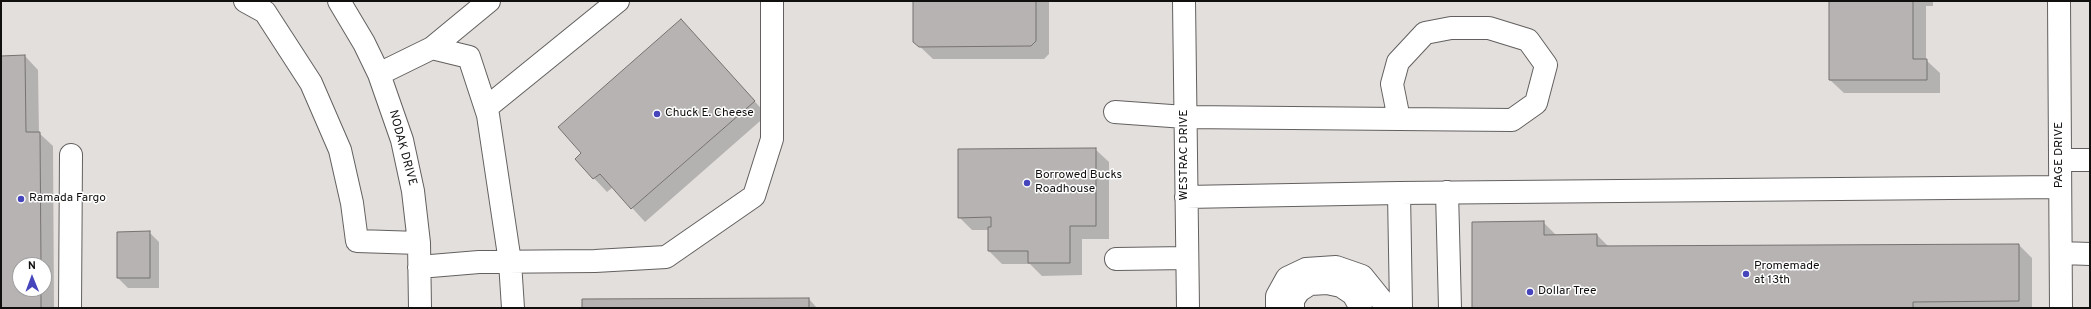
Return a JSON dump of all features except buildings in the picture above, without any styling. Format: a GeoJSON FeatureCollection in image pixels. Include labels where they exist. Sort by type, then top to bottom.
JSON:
{"type":"FeatureCollection","features":[{"type":"Feature","properties":{"kind":"street"},"geometry":{"type":"LineString","coordinates":[[245,1],[266,12],[311,82],[340,150],[352,203],[357,241],[418,243]]}},
{"type":"Feature","properties":{"kind":"street","name":"NODAK DRIVE"},"geometry":{"type":"LineString","coordinates":[[338,1],[364,43],[379,74],[402,140],[413,191],[418,243],[420,308]]}},
{"type":"Feature","properties":{"kind":"street"},"geometry":{"type":"LineString","coordinates":[[379,74],[432,48],[489,1]]}},
{"type":"Feature","properties":{"kind":"street"},"geometry":{"type":"LineString","coordinates":[[486,108],[618,1]]}},
{"type":"Feature","properties":{"kind":"street"},"geometry":{"type":"LineString","coordinates":[[419,267],[510,262],[596,261],[666,257],[754,196],[772,139],[772,1]]}},
{"type":"Feature","properties":{"kind":"street","name":"WESTRAC DRIVE"},"geometry":{"type":"LineString","coordinates":[[1184,1],[1188,308]]}},
{"type":"Feature","properties":{"kind":"street","name":"PAGE DRIVE"},"geometry":{"type":"LineString","coordinates":[[2059,1],[2062,308]]}},
{"type":"Feature","properties":{"kind":"street"},"geometry":{"type":"LineString","coordinates":[[1115,112],[1185,117],[1399,119],[1512,120],[1536,103],[1546,65],[1528,40],[1489,28],[1451,28],[1425,33],[1398,62],[1392,84],[1399,119]]}},
{"type":"Feature","properties":{"kind":"street"},"geometry":{"type":"LineString","coordinates":[[432,48],[469,57],[486,108],[510,262],[513,308]]}},
{"type":"Feature","properties":{"kind":"street"},"geometry":{"type":"LineString","coordinates":[[70,308],[71,155]]}},
{"type":"Feature","properties":{"kind":"street"},"geometry":{"type":"LineString","coordinates":[[2060,160],[2090,160]]}},
{"type":"Feature","properties":{"kind":"street"},"geometry":{"type":"LineString","coordinates":[[1186,197],[1447,192],[2060,187]]}},
{"type":"Feature","properties":{"kind":"street"},"geometry":{"type":"LineString","coordinates":[[1447,192],[1450,308]]}},
{"type":"Feature","properties":{"kind":"street"},"geometry":{"type":"LineString","coordinates":[[1399,193],[1402,308]]}},
{"type":"Feature","properties":{"kind":"street"},"geometry":{"type":"LineString","coordinates":[[2062,253],[2090,254]]}},
{"type":"Feature","properties":{"kind":"street"},"geometry":{"type":"LineString","coordinates":[[1116,259],[1187,258]]}},
{"type":"Feature","properties":{"kind":"street"},"geometry":{"type":"LineString","coordinates":[[1277,308],[1277,296],[1287,278],[1306,269],[1336,267],[1362,276],[1386,308]]}},
{"type":"Feature","properties":{"kind":"street"},"geometry":{"type":"LineString","coordinates":[[1293,308],[1293,300],[1299,291],[1310,284],[1327,283],[1341,286],[1353,294],[1361,308]]}},
{"type":"Feature","properties":{"kind":"place","name":"Chuck E. Cheese"},"geometry":{"type":"Point","coordinates":[657,114]}},
{"type":"Feature","properties":{"kind":"place","name":"Borrowed Bucks Roadhouse"},"geometry":{"type":"Point","coordinates":[1027,183]}},
{"type":"Feature","properties":{"kind":"place","name":"Ramada Fargo"},"geometry":{"type":"Point","coordinates":[21,199]}},
{"type":"Feature","properties":{"kind":"place","name":"Promemade at 13th"},"geometry":{"type":"Point","coordinates":[1746,274]}},
{"type":"Feature","properties":{"kind":"place","name":"Dollar Tree"},"geometry":{"type":"Point","coordinates":[1530,292]}}]}
